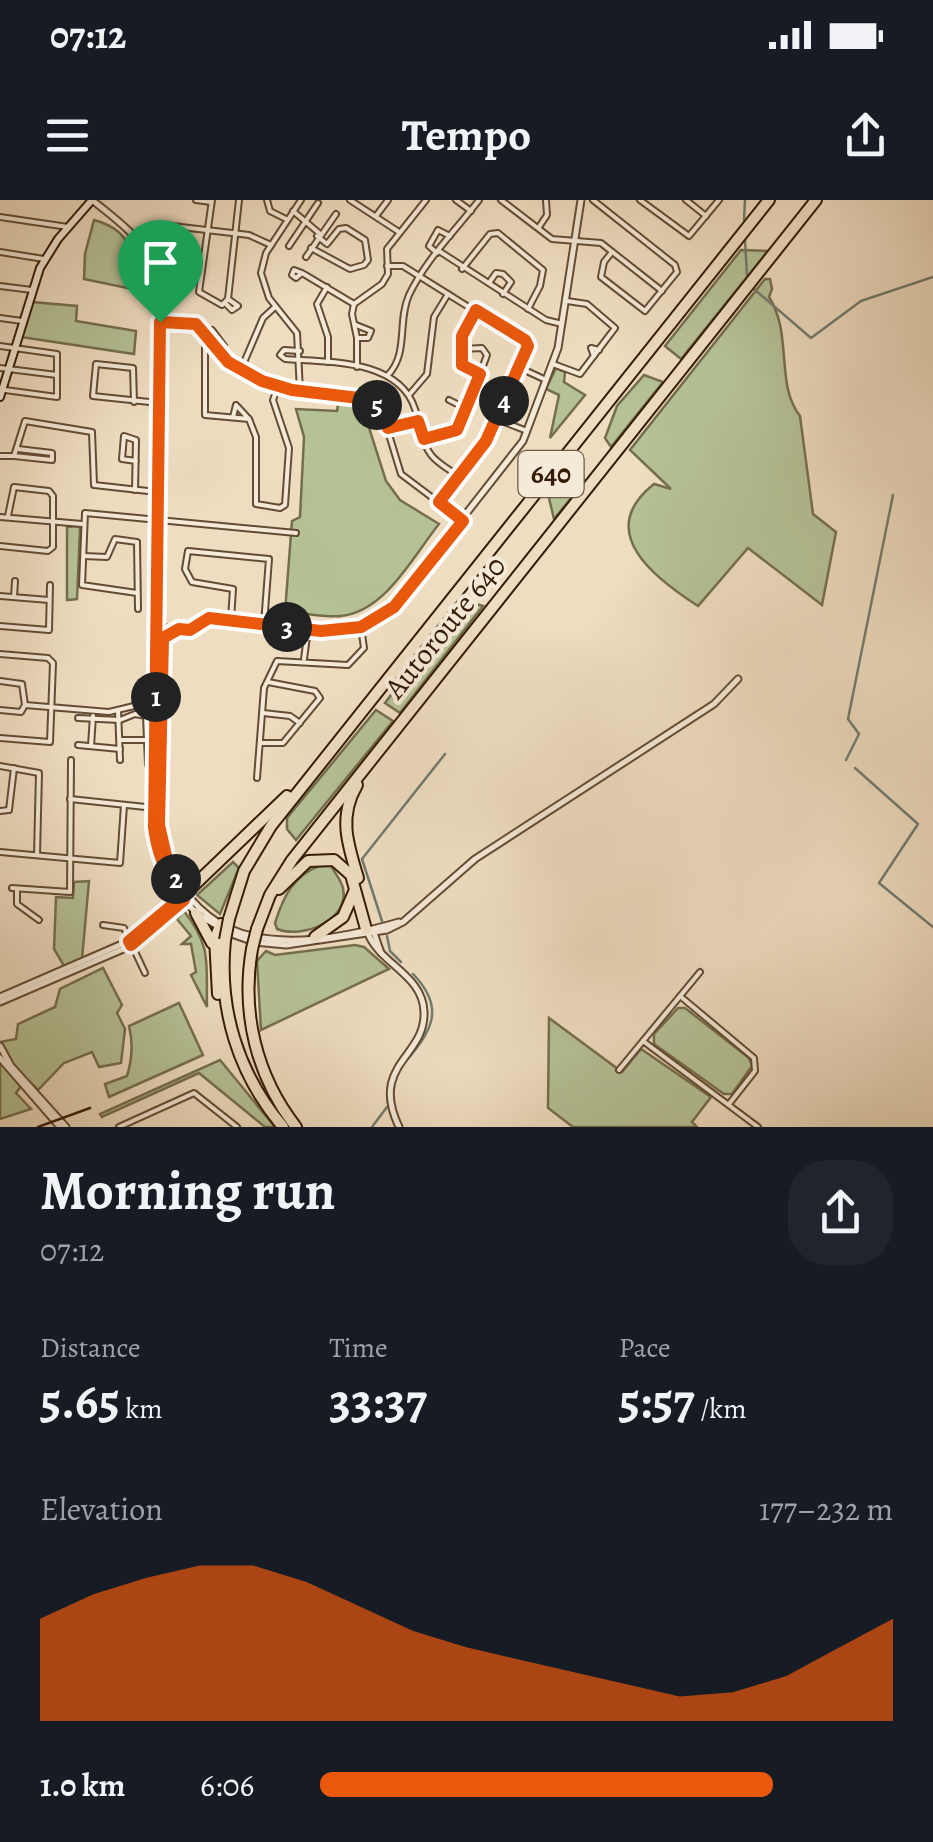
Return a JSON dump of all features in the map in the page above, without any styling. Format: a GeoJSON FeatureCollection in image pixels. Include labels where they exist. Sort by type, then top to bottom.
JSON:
{"type":"FeatureCollection","features":[{"type":"Feature","properties":{"kind":"highway","name":"Autoroute 640"},"geometry":{"type":"LineString","coordinates":[[282,1127],[234,1047],[225,998],[222,924],[256,849],[769,200]]}},
{"type":"Feature","properties":{"kind":"highway","name":"Autoroute 640"},"geometry":{"type":"LineString","coordinates":[[296,1127],[272,1089],[254,1038],[248,996],[252,949],[270,895],[289,863],[816,200]]}},
{"type":"Feature","properties":{"kind":"highway"},"geometry":{"type":"LineString","coordinates":[[370,930],[345,818],[350,797],[375,755]]}},
{"type":"Feature","properties":{"kind":"highway"},"geometry":{"type":"LineString","coordinates":[[185,897],[317,768]]}},
{"type":"Feature","properties":{"kind":"highway"},"geometry":{"type":"LineString","coordinates":[[257,930],[286,881],[310,860],[328,858],[340,863],[354,886],[370,930]]}},
{"type":"Feature","properties":{"kind":"highway"},"geometry":{"type":"LineString","coordinates":[[315,937],[345,914],[354,886]]}},
{"type":"Feature","properties":{"kind":"highway"},"geometry":{"type":"LineString","coordinates":[[196,913],[211,938],[219,1004],[234,1047]]}},
{"type":"Feature","properties":{"kind":"highway"},"geometry":{"type":"LineString","coordinates":[[215,960],[222,924]]}},
{"type":"Feature","properties":{"kind":"main road"},"geometry":{"type":"LineString","coordinates":[[1,392],[4,369],[45,260],[92,200]]}},
{"type":"Feature","properties":{"kind":"street"},"geometry":{"type":"LineString","coordinates":[[92,200],[142,242],[158,278],[157,808],[164,852],[196,913],[222,924],[265,939],[370,930]]}},
{"type":"Feature","properties":{"kind":"street"},"geometry":{"type":"LineString","coordinates":[[196,200],[211,201],[199,294],[227,301],[239,200]]}},
{"type":"Feature","properties":{"kind":"street"},"geometry":{"type":"LineString","coordinates":[[267,200],[270,212],[302,222],[327,244]]}},
{"type":"Feature","properties":{"kind":"street"},"geometry":{"type":"LineString","coordinates":[[300,391],[300,352],[294,328],[276,307],[261,272],[271,245],[301,200]]}},
{"type":"Feature","properties":{"kind":"street"},"geometry":{"type":"LineString","coordinates":[[350,200],[400,232]]}},
{"type":"Feature","properties":{"kind":"street"},"geometry":{"type":"LineString","coordinates":[[376,216],[388,200]]}},
{"type":"Feature","properties":{"kind":"street"},"geometry":{"type":"LineString","coordinates":[[357,367],[354,304],[382,284],[387,249],[426,200]]}},
{"type":"Feature","properties":{"kind":"street"},"geometry":{"type":"LineString","coordinates":[[456,200],[470,211]]}},
{"type":"Feature","properties":{"kind":"street"},"geometry":{"type":"LineString","coordinates":[[388,376],[401,358],[404,311],[420,276],[480,200]]}},
{"type":"Feature","properties":{"kind":"street"},"geometry":{"type":"LineString","coordinates":[[501,200],[552,239],[601,243],[662,291]]}},
{"type":"Feature","properties":{"kind":"street"},"geometry":{"type":"LineString","coordinates":[[538,229],[546,215],[546,200]]}},
{"type":"Feature","properties":{"kind":"street"},"geometry":{"type":"LineString","coordinates":[[160,644],[166,634],[182,630],[201,617],[337,632],[361,627],[394,607],[510,463],[527,431],[562,324],[581,200]]}},
{"type":"Feature","properties":{"kind":"street"},"geometry":{"type":"LineString","coordinates":[[593,200],[677,268],[644,312],[604,282],[602,268],[612,252]]}},
{"type":"Feature","properties":{"kind":"street"},"geometry":{"type":"LineString","coordinates":[[640,200],[686,236],[692,235],[719,200]]}},
{"type":"Feature","properties":{"kind":"street"},"geometry":{"type":"LineString","coordinates":[[686,200],[706,216]]}},
{"type":"Feature","properties":{"kind":"street"},"geometry":{"type":"LineString","coordinates":[[289,246],[318,203]]}},
{"type":"Feature","properties":{"kind":"street"},"geometry":{"type":"LineString","coordinates":[[306,256],[336,214]]}},
{"type":"Feature","properties":{"kind":"street"},"geometry":{"type":"LineString","coordinates":[[0,217],[68,227]]}},
{"type":"Feature","properties":{"kind":"street"},"geometry":{"type":"LineString","coordinates":[[142,242],[162,225],[235,233],[271,245]]}},
{"type":"Feature","properties":{"kind":"street"},"geometry":{"type":"LineString","coordinates":[[311,248],[350,269],[364,265],[370,254],[365,240],[346,228],[339,229],[327,244],[326,256]]}},
{"type":"Feature","properties":{"kind":"street"},"geometry":{"type":"LineString","coordinates":[[450,236],[438,230],[429,246],[528,309],[562,324]]}},
{"type":"Feature","properties":{"kind":"street"},"geometry":{"type":"LineString","coordinates":[[462,269],[490,234],[498,233],[543,270],[528,309]]}},
{"type":"Feature","properties":{"kind":"street"},"geometry":{"type":"LineString","coordinates":[[0,252],[45,260]]}},
{"type":"Feature","properties":{"kind":"street"},"geometry":{"type":"LineString","coordinates":[[387,266],[403,266],[528,344],[486,441],[439,502]]}},
{"type":"Feature","properties":{"kind":"street"},"geometry":{"type":"LineString","coordinates":[[302,272],[354,304]]}},
{"type":"Feature","properties":{"kind":"street"},"geometry":{"type":"LineString","coordinates":[[488,285],[496,273],[503,274],[511,282],[504,294]]}},
{"type":"Feature","properties":{"kind":"street"},"geometry":{"type":"LineString","coordinates":[[0,286],[32,290]]}},
{"type":"Feature","properties":{"kind":"street"},"geometry":{"type":"LineString","coordinates":[[326,287],[317,307],[328,336],[328,363]]}},
{"type":"Feature","properties":{"kind":"street"},"geometry":{"type":"LineString","coordinates":[[409,395],[427,374],[434,317],[448,294]]}},
{"type":"Feature","properties":{"kind":"street"},"geometry":{"type":"LineString","coordinates":[[552,364],[580,374],[613,332],[613,325],[587,304],[567,300]]}},
{"type":"Feature","properties":{"kind":"street"},"geometry":{"type":"LineString","coordinates":[[241,369],[263,318],[276,307]]}},
{"type":"Feature","properties":{"kind":"street"},"geometry":{"type":"LineString","coordinates":[[476,310],[464,330],[462,366],[480,374]]}},
{"type":"Feature","properties":{"kind":"street"},"geometry":{"type":"LineString","coordinates":[[0,318],[22,321]]}},
{"type":"Feature","properties":{"kind":"street"},"geometry":{"type":"LineString","coordinates":[[160,322],[192,322],[241,369],[277,388],[372,401],[382,410],[401,474],[463,521]]}},
{"type":"Feature","properties":{"kind":"street"},"geometry":{"type":"LineString","coordinates":[[355,325],[371,331],[368,338],[358,338]]}},
{"type":"Feature","properties":{"kind":"street"},"geometry":{"type":"LineString","coordinates":[[220,351],[224,346],[212,330],[204,348],[204,415],[249,419]]}},
{"type":"Feature","properties":{"kind":"street"},"geometry":{"type":"LineString","coordinates":[[0,346],[57,354],[57,397],[1,392]]}},
{"type":"Feature","properties":{"kind":"street"},"geometry":{"type":"LineString","coordinates":[[424,439],[457,430],[467,409],[487,352],[462,348]]}},
{"type":"Feature","properties":{"kind":"street"},"geometry":{"type":"LineString","coordinates":[[300,352],[284,350],[280,355],[388,376],[409,395],[428,456],[459,476]]}},
{"type":"Feature","properties":{"kind":"street"},"geometry":{"type":"LineString","coordinates":[[134,402],[132,367],[96,364],[92,394],[134,402],[159,404]]}},
{"type":"Feature","properties":{"kind":"street"},"geometry":{"type":"LineString","coordinates":[[517,366],[546,380]]}},
{"type":"Feature","properties":{"kind":"street"},"geometry":{"type":"LineString","coordinates":[[4,369],[57,375]]}},
{"type":"Feature","properties":{"kind":"street"},"geometry":{"type":"LineString","coordinates":[[233,417],[236,404],[249,419],[256,437],[256,504],[280,508],[285,504],[289,448],[274,400],[277,388]]}},
{"type":"Feature","properties":{"kind":"street"},"geometry":{"type":"LineString","coordinates":[[449,400],[467,409]]}},
{"type":"Feature","properties":{"kind":"street"},"geometry":{"type":"LineString","coordinates":[[497,420],[527,431]]}},
{"type":"Feature","properties":{"kind":"street"},"geometry":{"type":"LineString","coordinates":[[14,456],[26,421],[90,432],[94,485],[158,492]]}},
{"type":"Feature","properties":{"kind":"street"},"geometry":{"type":"LineString","coordinates":[[388,428],[418,421]]}},
{"type":"Feature","properties":{"kind":"street"},"geometry":{"type":"LineString","coordinates":[[135,490],[136,462],[136,440],[124,436],[122,459],[136,462]]}},
{"type":"Feature","properties":{"kind":"street"},"geometry":{"type":"LineString","coordinates":[[0,456],[52,460],[52,452],[16,448]]}},
{"type":"Feature","properties":{"kind":"street"},"geometry":{"type":"LineString","coordinates":[[0,546],[48,551],[52,547],[53,496],[49,491],[14,488],[8,516]]}},
{"type":"Feature","properties":{"kind":"street"},"geometry":{"type":"LineString","coordinates":[[137,593],[82,585],[82,524],[88,511],[296,533]]}},
{"type":"Feature","properties":{"kind":"street"},"geometry":{"type":"LineString","coordinates":[[0,517],[82,524]]}},
{"type":"Feature","properties":{"kind":"street"},"geometry":{"type":"LineString","coordinates":[[82,556],[107,557],[114,539],[137,542],[138,609]]}},
{"type":"Feature","properties":{"kind":"street"},"geometry":{"type":"LineString","coordinates":[[231,620],[234,590],[192,582],[185,569],[188,550],[269,559],[264,624]]}},
{"type":"Feature","properties":{"kind":"street"},"geometry":{"type":"LineString","coordinates":[[14,598],[15,582]]}},
{"type":"Feature","properties":{"kind":"street"},"geometry":{"type":"LineString","coordinates":[[0,626],[48,630],[50,585]]}},
{"type":"Feature","properties":{"kind":"street"},"geometry":{"type":"LineString","coordinates":[[0,596],[49,600]]}},
{"type":"Feature","properties":{"kind":"street"},"geometry":{"type":"LineString","coordinates":[[158,627],[182,630]]}},
{"type":"Feature","properties":{"kind":"street"},"geometry":{"type":"LineString","coordinates":[[158,627],[158,708]]}},
{"type":"Feature","properties":{"kind":"street"},"geometry":{"type":"LineString","coordinates":[[257,778],[262,713],[268,682],[279,658],[348,666],[364,648],[361,627]]}},
{"type":"Feature","properties":{"kind":"street"},"geometry":{"type":"LineString","coordinates":[[304,660],[308,629]]}},
{"type":"Feature","properties":{"kind":"street"},"geometry":{"type":"LineString","coordinates":[[0,654],[52,660],[50,742],[0,738]]}},
{"type":"Feature","properties":{"kind":"street"},"geometry":{"type":"LineString","coordinates":[[185,897],[250,941],[278,945],[370,930],[409,917],[475,859],[714,704],[738,679]]}},
{"type":"Feature","properties":{"kind":"street"},"geometry":{"type":"LineString","coordinates":[[0,681],[22,684],[25,705],[21,712],[0,710]]}},
{"type":"Feature","properties":{"kind":"street"},"geometry":{"type":"LineString","coordinates":[[260,742],[283,743],[320,700],[320,694],[268,682]]}},
{"type":"Feature","properties":{"kind":"street"},"geometry":{"type":"LineString","coordinates":[[25,705],[94,710],[158,708]]}},
{"type":"Feature","properties":{"kind":"street"},"geometry":{"type":"LineString","coordinates":[[90,746],[94,710]]}},
{"type":"Feature","properties":{"kind":"street"},"geometry":{"type":"LineString","coordinates":[[118,710],[120,760]]}},
{"type":"Feature","properties":{"kind":"street"},"geometry":{"type":"LineString","coordinates":[[262,713],[290,716],[300,723]]}},
{"type":"Feature","properties":{"kind":"street"},"geometry":{"type":"LineString","coordinates":[[78,718],[120,720],[146,716],[148,764]]}},
{"type":"Feature","properties":{"kind":"street"},"geometry":{"type":"LineString","coordinates":[[120,740],[148,740]]}},
{"type":"Feature","properties":{"kind":"street"},"geometry":{"type":"LineString","coordinates":[[78,745],[120,749]]}},
{"type":"Feature","properties":{"kind":"street"},"geometry":{"type":"LineString","coordinates":[[39,920],[17,904],[15,888],[69,893],[71,760]]}},
{"type":"Feature","properties":{"kind":"street"},"geometry":{"type":"LineString","coordinates":[[0,766],[39,772],[37,856]]}},
{"type":"Feature","properties":{"kind":"street"},"geometry":{"type":"LineString","coordinates":[[0,811],[9,810],[14,768]]}},
{"type":"Feature","properties":{"kind":"street"},"geometry":{"type":"LineString","coordinates":[[70,800],[157,808]]}},
{"type":"Feature","properties":{"kind":"street"},"geometry":{"type":"LineString","coordinates":[[0,852],[121,862],[124,805]]}},
{"type":"Feature","properties":{"kind":"street"},"geometry":{"type":"LineString","coordinates":[[0,999],[130,943],[185,897]]}},
{"type":"Feature","properties":{"kind":"street"},"geometry":{"type":"LineString","coordinates":[[103,924],[124,928],[144,973]]}},
{"type":"Feature","properties":{"kind":"street"},"geometry":{"type":"LineString","coordinates":[[370,930],[374,948],[415,986],[424,1008],[420,1033],[398,1064],[391,1084],[399,1127]]}},
{"type":"Feature","properties":{"kind":"street"},"geometry":{"type":"LineString","coordinates":[[619,1070],[700,972]]}},
{"type":"Feature","properties":{"kind":"street"},"geometry":{"type":"LineString","coordinates":[[680,996],[756,1061],[755,1071],[730,1104]]}},
{"type":"Feature","properties":{"kind":"street"},"geometry":{"type":"LineString","coordinates":[[643,1041],[758,1127]]}},
{"type":"Feature","properties":{"kind":"street"},"geometry":{"type":"LineString","coordinates":[[0,1046],[13,1069],[63,1127]]}},
{"type":"Feature","properties":{"kind":"street"},"geometry":{"type":"LineString","coordinates":[[0,1058],[63,1127]]}},
{"type":"Feature","properties":{"kind":"street"},"geometry":{"type":"LineString","coordinates":[[118,1127],[194,1093],[237,1127]]}},
{"type":"Feature","properties":{"kind":"green space"},"geometry":{"type":"Polygon","coordinates":[[[94,220],[116,230],[130,246],[137,290],[84,279],[85,254],[94,220]]]}},
{"type":"Feature","properties":{"kind":"green space"},"geometry":{"type":"Polygon","coordinates":[[[741,250],[768,251],[681,359],[665,346],[741,250]]]}},
{"type":"Feature","properties":{"kind":"green space"},"geometry":{"type":"Polygon","coordinates":[[[765,279],[770,279],[769,297],[780,327],[788,390],[800,416],[813,514],[836,532],[822,605],[748,548],[698,606],[650,568],[630,537],[629,520],[637,502],[654,484],[671,489],[630,450],[765,279]]]}},
{"type":"Feature","properties":{"kind":"green space"},"geometry":{"type":"Polygon","coordinates":[[[32,302],[77,306],[76,321],[136,331],[134,354],[21,337],[32,302]]]}},
{"type":"Feature","properties":{"kind":"green space"},"geometry":{"type":"Polygon","coordinates":[[[556,368],[565,372],[564,382],[585,395],[550,438],[559,395],[546,389],[556,368]]]}},
{"type":"Feature","properties":{"kind":"green space"},"geometry":{"type":"Polygon","coordinates":[[[644,375],[663,382],[611,447],[605,438],[617,406],[644,375]]]}},
{"type":"Feature","properties":{"kind":"green space"},"geometry":{"type":"Polygon","coordinates":[[[339,398],[368,403],[364,412],[386,481],[400,500],[439,524],[397,580],[372,604],[341,616],[285,612],[292,521],[300,517],[304,437],[296,409],[337,411],[339,398]]]}},
{"type":"Feature","properties":{"kind":"green space"},"geometry":{"type":"Polygon","coordinates":[[[571,470],[585,481],[554,519],[548,494],[561,475],[571,470]]]}},
{"type":"Feature","properties":{"kind":"green space"},"geometry":{"type":"Polygon","coordinates":[[[77,526],[77,599],[67,600],[67,527],[77,526]]]}},
{"type":"Feature","properties":{"kind":"green space"},"geometry":{"type":"Polygon","coordinates":[[[463,600],[483,606],[400,713],[385,703],[463,600]]]}},
{"type":"Feature","properties":{"kind":"green space"},"geometry":{"type":"Polygon","coordinates":[[[376,710],[393,721],[296,840],[287,829],[287,818],[376,710]]]}},
{"type":"Feature","properties":{"kind":"green space"},"geometry":{"type":"Polygon","coordinates":[[[233,862],[239,868],[220,914],[197,895],[233,862]]]}},
{"type":"Feature","properties":{"kind":"green space"},"geometry":{"type":"Polygon","coordinates":[[[322,865],[331,866],[342,885],[339,910],[311,929],[277,929],[278,913],[291,888],[304,874],[322,865]]]}},
{"type":"Feature","properties":{"kind":"green space"},"geometry":{"type":"Polygon","coordinates":[[[89,881],[82,959],[64,966],[54,949],[56,897],[73,898],[74,882],[89,881]]]}},
{"type":"Feature","properties":{"kind":"green space"},"geometry":{"type":"Polygon","coordinates":[[[184,911],[203,945],[207,1007],[191,975],[196,972],[191,944],[182,944],[191,936],[177,919],[184,911]]]}},
{"type":"Feature","properties":{"kind":"green space"},"geometry":{"type":"Polygon","coordinates":[[[364,947],[389,969],[261,1030],[257,961],[266,951],[275,955],[364,947]]]}},
{"type":"Feature","properties":{"kind":"green space"},"geometry":{"type":"Polygon","coordinates":[[[103,968],[122,1005],[117,1013],[125,1029],[121,1063],[99,1067],[92,1052],[64,1063],[38,1090],[26,1079],[16,1093],[31,1109],[0,1119],[0,1042],[16,1039],[18,1024],[55,1007],[60,989],[103,968]]]}},
{"type":"Feature","properties":{"kind":"green space"},"geometry":{"type":"Polygon","coordinates":[[[179,1003],[203,1055],[109,1097],[105,1084],[127,1076],[129,1026],[179,1003]]]}},
{"type":"Feature","properties":{"kind":"green space"},"geometry":{"type":"Polygon","coordinates":[[[678,1008],[685,1008],[749,1058],[752,1066],[732,1094],[724,1094],[654,1044],[654,1034],[678,1008]]]}},
{"type":"Feature","properties":{"kind":"green space"},"geometry":{"type":"Polygon","coordinates":[[[549,1018],[622,1072],[641,1049],[711,1097],[692,1122],[697,1127],[573,1127],[548,1108],[549,1018]]]}},
{"type":"Feature","properties":{"kind":"green space"},"geometry":{"type":"Polygon","coordinates":[[[220,1060],[275,1127],[265,1127],[199,1073],[102,1117],[100,1114],[220,1060]]]}},
{"type":"Feature","properties":{"kind":"waterway"},"geometry":{"type":"LineString","coordinates":[[744,220],[745,200]]}},
{"type":"Feature","properties":{"kind":"waterway"},"geometry":{"type":"LineString","coordinates":[[745,240],[747,276]]}},
{"type":"Feature","properties":{"kind":"waterway"},"geometry":{"type":"LineString","coordinates":[[754,289],[811,338],[861,301],[933,277]]}},
{"type":"Feature","properties":{"kind":"waterway"},"geometry":{"type":"LineString","coordinates":[[846,760],[859,734],[848,719],[893,495]]}},
{"type":"Feature","properties":{"kind":"waterway"},"geometry":{"type":"LineString","coordinates":[[382,921],[362,859],[445,754]]}},
{"type":"Feature","properties":{"kind":"waterway"},"geometry":{"type":"LineString","coordinates":[[855,768],[918,824],[879,883],[933,927]]}},
{"type":"Feature","properties":{"kind":"waterway"},"geometry":{"type":"LineString","coordinates":[[387,936],[390,951],[401,962]]}},
{"type":"Feature","properties":{"kind":"waterway"},"geometry":{"type":"LineString","coordinates":[[405,1062],[432,1019],[429,998],[413,974]]}},
{"type":"Feature","properties":{"kind":"waterway"},"geometry":{"type":"LineString","coordinates":[[372,1127],[387,1107]]}},
{"type":"Feature","properties":{"kind":"tram line"},"geometry":{"type":"LineString","coordinates":[[38,1127],[90,1108]]}},
{"type":"Feature","properties":{"kind":"route"},"geometry":{"type":"LineString","coordinates":[[160,322],[154,827],[161,861],[180,896],[182,897],[184,900],[131,945],[129,941],[146,929],[182,897],[186,893],[167,860],[159,825],[163,638],[168,632],[190,630],[209,618],[337,632],[361,627],[384,615],[400,601],[463,521],[439,502],[486,441],[528,346],[525,340],[476,310],[462,336],[462,365],[480,374],[461,424],[455,432],[424,439],[418,421],[388,428],[382,410],[367,399],[277,388],[228,362],[200,326],[192,322],[160,322]]}}]}
